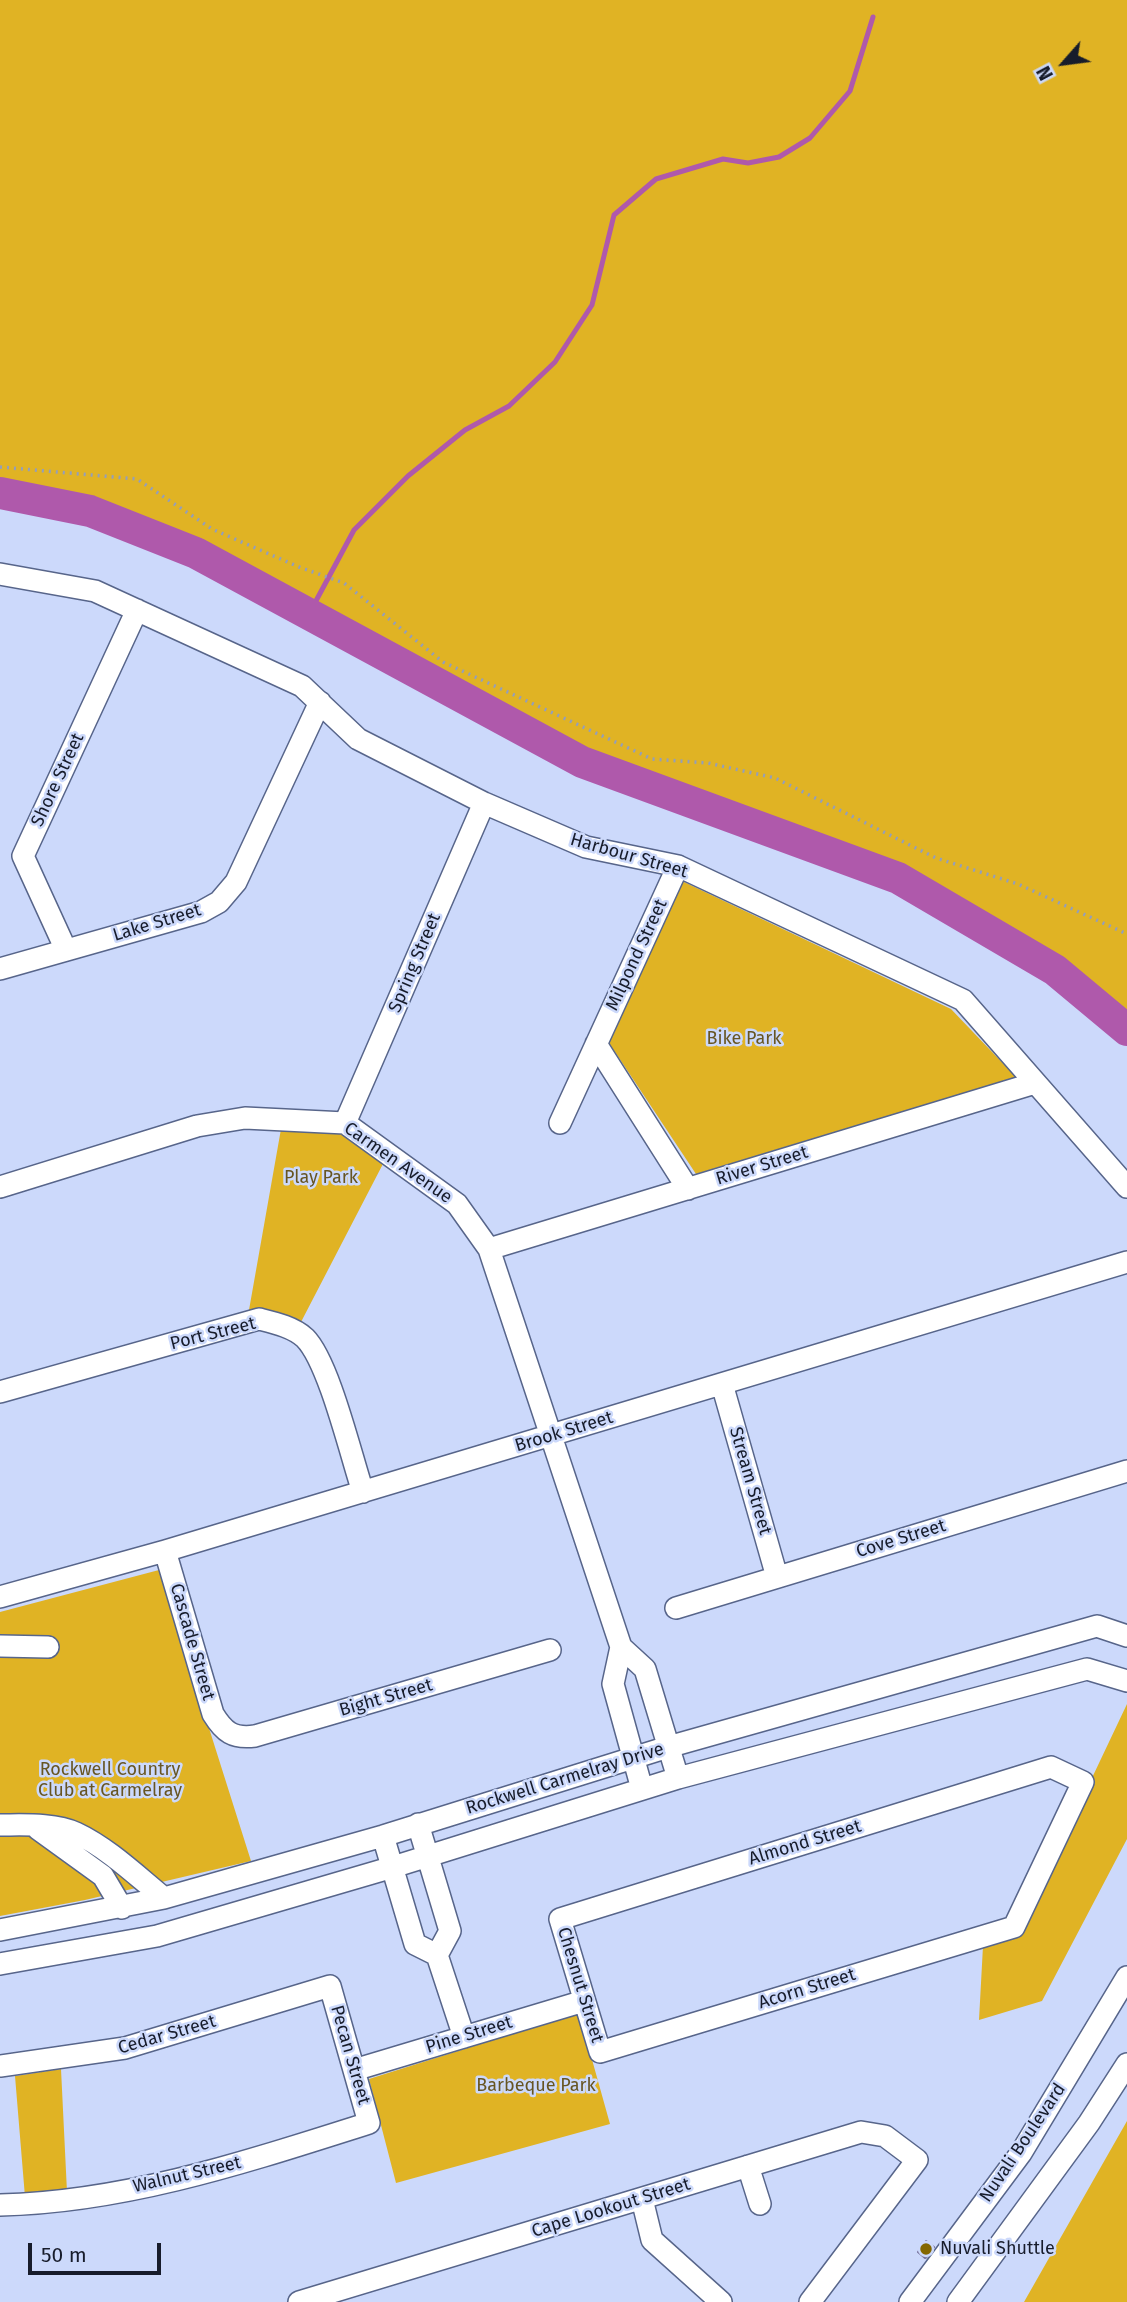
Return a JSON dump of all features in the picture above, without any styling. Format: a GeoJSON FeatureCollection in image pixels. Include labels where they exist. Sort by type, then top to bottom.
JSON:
{"type":"FeatureCollection","features":[{"type":"Feature","properties":{"kind":"street","name":"Harbour Street"},"geometry":{"type":"LineString","coordinates":[[0,575],[95,591],[302,686],[358,739],[484,803],[586,847],[678,866],[963,1000],[1127,1187]]}},
{"type":"Feature","properties":{"kind":"street","name":"Shore Street"},"geometry":{"type":"LineString","coordinates":[[66,950],[23,856],[137,610]]}},
{"type":"Feature","properties":{"kind":"street","name":"Lake Street"},"geometry":{"type":"LineString","coordinates":[[0,969],[201,912],[219,902],[236,882],[320,702]]}},
{"type":"Feature","properties":{"kind":"street","name":"Spring Street"},"geometry":{"type":"LineString","coordinates":[[345,1123],[484,803]]}},
{"type":"Feature","properties":{"kind":"street","name":"Milpond Street"},"geometry":{"type":"LineString","coordinates":[[560,1123],[678,866]]}},
{"type":"Feature","properties":{"kind":"street"},"geometry":{"type":"LineString","coordinates":[[596,1044],[688,1189]]}},
{"type":"Feature","properties":{"kind":"street","name":"River Street"},"geometry":{"type":"LineString","coordinates":[[489,1249],[1035,1083]]}},
{"type":"Feature","properties":{"kind":"street","name":"Carmen Avenue"},"geometry":{"type":"LineString","coordinates":[[0,1187],[197,1126],[245,1118],[345,1123],[457,1204],[489,1249],[621,1647],[645,1669],[678,1778]]}},
{"type":"Feature","properties":{"kind":"street","name":"Brook Street"},"geometry":{"type":"LineString","coordinates":[[0,1597],[166,1551],[1127,1262]]}},
{"type":"Feature","properties":{"kind":"street","name":"Port Street"},"geometry":{"type":"LineString","coordinates":[[0,1392],[259,1320],[282,1325],[304,1338],[320,1362],[362,1492]]}},
{"type":"Feature","properties":{"kind":"street","name":"Stream Street"},"geometry":{"type":"LineString","coordinates":[[722,1384],[777,1577]]}},
{"type":"Feature","properties":{"kind":"street","name":"Cove Street"},"geometry":{"type":"LineString","coordinates":[[676,1608],[1127,1471]]}},
{"type":"Feature","properties":{"kind":"street","name":"Cascade Street"},"geometry":{"type":"LineString","coordinates":[[166,1551],[213,1714],[223,1730]]}},
{"type":"Feature","properties":{"kind":"street","name":"Rockwell Carmelray Drive"},"geometry":{"type":"LineString","coordinates":[[0,1930],[164,1898],[383,1836],[668,1747],[1097,1626],[1127,1636]]}},
{"type":"Feature","properties":{"kind":"street"},"geometry":{"type":"LineString","coordinates":[[0,1646],[48,1647]]}},
{"type":"Feature","properties":{"kind":"street"},"geometry":{"type":"LineString","coordinates":[[621,1647],[613,1684],[642,1790]]}},
{"type":"Feature","properties":{"kind":"street","name":"Bight Street"},"geometry":{"type":"LineString","coordinates":[[223,1730],[238,1738],[255,1736],[550,1650]]}},
{"type":"Feature","properties":{"kind":"street","name":"Rockwell Carmelray Drive"},"geometry":{"type":"LineString","coordinates":[[0,1965],[157,1936],[393,1867],[678,1778],[1087,1669],[1127,1681]]}},
{"type":"Feature","properties":{"kind":"street","name":"Almond Street"},"geometry":{"type":"LineString","coordinates":[[560,1919],[1051,1767],[1083,1782],[1014,1927]]}},
{"type":"Feature","properties":{"kind":"street"},"geometry":{"type":"LineString","coordinates":[[418,1824],[450,1931],[436,1955]]}},
{"type":"Feature","properties":{"kind":"street"},"geometry":{"type":"LineString","coordinates":[[0,1825],[33,1825],[75,1832],[111,1855],[164,1898]]}},
{"type":"Feature","properties":{"kind":"street"},"geometry":{"type":"LineString","coordinates":[[33,1825],[103,1876],[122,1908]]}},
{"type":"Feature","properties":{"kind":"street"},"geometry":{"type":"LineString","coordinates":[[383,1836],[415,1944],[436,1955],[464,2037]]}},
{"type":"Feature","properties":{"kind":"street","name":"Chesnut Street"},"geometry":{"type":"LineString","coordinates":[[560,1919],[600,2052]]}},
{"type":"Feature","properties":{"kind":"street","name":"Acorn Street"},"geometry":{"type":"LineString","coordinates":[[600,2052],[1014,1927]]}},
{"type":"Feature","properties":{"kind":"street","name":"Nuvali Boulevard"},"geometry":{"type":"LineString","coordinates":[[910,2302],[1021,2153],[1127,1977]]}},
{"type":"Feature","properties":{"kind":"street","name":"Cedar Street"},"geometry":{"type":"LineString","coordinates":[[0,2066],[125,2048],[330,1986]]}},
{"type":"Feature","properties":{"kind":"street","name":"Pecan Street"},"geometry":{"type":"LineString","coordinates":[[330,1986],[369,2123]]}},
{"type":"Feature","properties":{"kind":"street","name":"Pine Street"},"geometry":{"type":"LineString","coordinates":[[354,2070],[584,2001]]}},
{"type":"Feature","properties":{"kind":"street"},"geometry":{"type":"LineString","coordinates":[[958,2302],[1089,2123],[1127,2064]]}},
{"type":"Feature","properties":{"kind":"street","name":"Walnut Street"},"geometry":{"type":"LineString","coordinates":[[0,2205],[55,2204],[216,2171],[369,2123]]}},
{"type":"Feature","properties":{"kind":"street","name":"Cape Lookout Street"},"geometry":{"type":"LineString","coordinates":[[299,2302],[350,2295],[642,2199],[861,2132],[885,2136],[917,2160],[810,2302]]}},
{"type":"Feature","properties":{"kind":"street"},"geometry":{"type":"LineString","coordinates":[[748,2166],[760,2204]]}},
{"type":"Feature","properties":{"kind":"street"},"geometry":{"type":"LineString","coordinates":[[642,2199],[652,2240],[721,2302]]}},
{"type":"Feature","properties":{"kind":"path"},"geometry":{"type":"LineString","coordinates":[[0,467],[137,479],[212,529],[299,567],[344,583],[443,662],[652,760],[708,764],[775,778],[936,858],[1018,884],[1127,934]]}},
{"type":"Feature","properties":{"kind":"green space"},"geometry":{"type":"Polygon","coordinates":[[[0,0],[1127,0],[1127,1030],[1055,970],[898,878],[582,762],[196,553],[90,511],[0,493],[0,0]]]}},
{"type":"Feature","properties":{"kind":"green space","name":"Bike Park"},"geometry":{"type":"Polygon","coordinates":[[[682,881],[951,1009],[1016,1077],[696,1174],[609,1043],[682,881]]]}},
{"type":"Feature","properties":{"kind":"green space","name":"Play Park"},"geometry":{"type":"Polygon","coordinates":[[[281,1129],[340,1131],[385,1160],[301,1322],[249,1310],[281,1129]]]}},
{"type":"Feature","properties":{"kind":"green space","name":"Rockwell Country Club at Carmelray"},"geometry":{"type":"Polygon","coordinates":[[[159,1570],[251,1861],[85,1900],[0,1916],[0,1612],[159,1570]]]}},
{"type":"Feature","properties":{"kind":"green space"},"geometry":{"type":"Polygon","coordinates":[[[1127,1704],[1127,1839],[1042,2001],[979,2020],[983,1946],[1018,1934],[1127,1704]]]}},
{"type":"Feature","properties":{"kind":"green space","name":"Barbeque Park"},"geometry":{"type":"Polygon","coordinates":[[[579,2013],[610,2124],[396,2183],[369,2079],[579,2013]]]}},
{"type":"Feature","properties":{"kind":"green space"},"geometry":{"type":"Polygon","coordinates":[[[61,2069],[67,2192],[25,2197],[15,2076],[61,2069]]]}},
{"type":"Feature","properties":{"kind":"green space"},"geometry":{"type":"Polygon","coordinates":[[[1127,2121],[1127,2302],[1024,2302],[1127,2121]]]}},
{"type":"Feature","properties":{"kind":"building","name":"Nuvali Shuttle"},"geometry":{"type":"Polygon","coordinates":[[[926,2241],[934,2247],[925,2258],[918,2252],[926,2241]]]}},
{"type":"Feature","properties":{"kind":"waterway"},"geometry":{"type":"LineString","coordinates":[[310,612],[354,530],[408,476],[465,430],[509,406],[555,362],[592,305],[614,215],[656,179],[723,159],[748,163],[779,157],[810,138],[850,91],[873,17]]}},
{"type":"Feature","properties":{"kind":"waterway"},"geometry":{"type":"LineString","coordinates":[[0,493],[90,511],[196,553],[582,762],[898,878],[1055,970],[1127,1030]]}},
{"type":"Feature","properties":{"kind":"place","name":"Nuvali Shuttle"},"geometry":{"type":"Point","coordinates":[926,2249]}}]}
